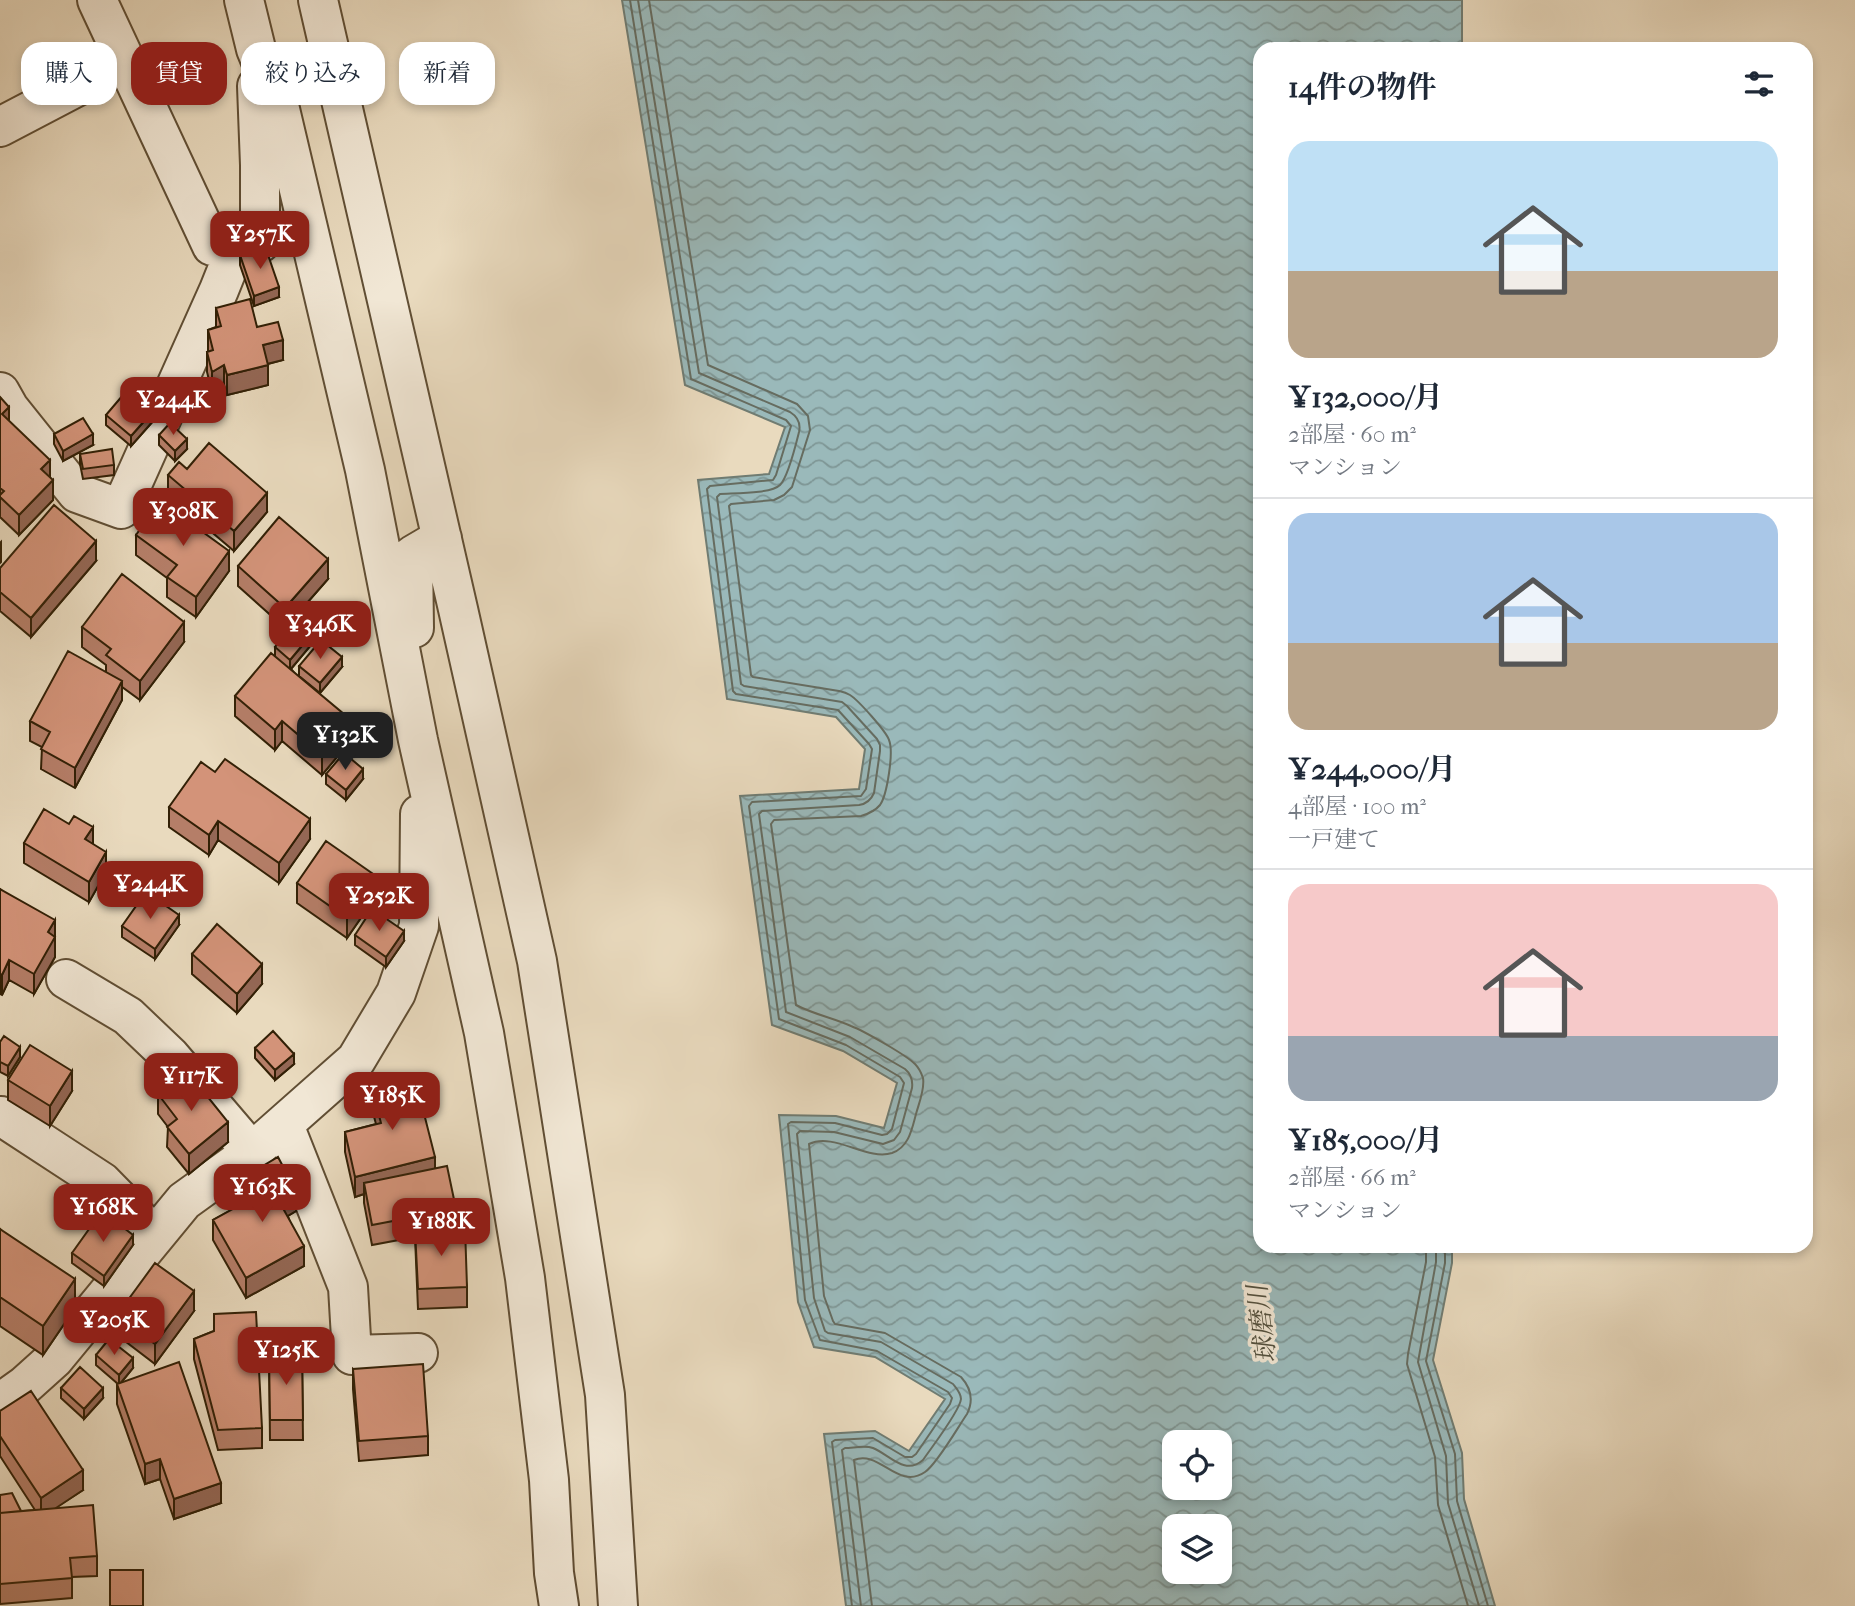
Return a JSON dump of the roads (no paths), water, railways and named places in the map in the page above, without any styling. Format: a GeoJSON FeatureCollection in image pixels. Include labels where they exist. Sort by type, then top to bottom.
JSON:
{"type":"FeatureCollection","features":[{"type":"Feature","properties":{"kind":"street"},"geometry":{"type":"LineString","coordinates":[[97,0],[212,246],[260,243],[258,105]]}},
{"type":"Feature","properties":{"kind":"street"},"geometry":{"type":"LineString","coordinates":[[244,0],[254,42]]}},
{"type":"Feature","properties":{"kind":"street"},"geometry":{"type":"LineString","coordinates":[[252,0],[255,42]]}},
{"type":"Feature","properties":{"kind":"street"},"geometry":{"type":"LineString","coordinates":[[318,0],[537,961],[606,1395],[618,1606]]}},
{"type":"Feature","properties":{"kind":"street"},"geometry":{"type":"LineString","coordinates":[[0,127],[126,61]]}},
{"type":"Feature","properties":{"kind":"street"},"geometry":{"type":"LineString","coordinates":[[279,105],[365,470],[418,740],[484,1033],[525,1278],[549,1479],[554,1573],[559,1606]]}},
{"type":"Feature","properties":{"kind":"street"},"geometry":{"type":"LineString","coordinates":[[0,392],[9,408],[77,493],[121,509],[237,245]]}},
{"type":"Feature","properties":{"kind":"street"},"geometry":{"type":"LineString","coordinates":[[0,1403],[54,1359],[184,1201],[253,1152],[356,1060],[396,993],[419,926],[420,780],[414,659],[413,555],[442,538]]}},
{"type":"Feature","properties":{"kind":"street"},"geometry":{"type":"LineString","coordinates":[[66,979],[128,1016],[170,1056],[253,1152]]}},
{"type":"Feature","properties":{"kind":"street"},"geometry":{"type":"LineString","coordinates":[[1,1116],[102,1182],[155,1236]]}},
{"type":"Feature","properties":{"kind":"street"},"geometry":{"type":"LineString","coordinates":[[284,1125],[348,1287],[352,1355],[418,1353]]}},
{"type":"Feature","properties":{"kind":"water","name":"球磨川"},"geometry":{"type":"Polygon","coordinates":[[[622,0],[1462,0],[1462,42],[1253,42],[1253,1253],[1452,1253],[1433,1360],[1462,1453],[1464,1499],[1495,1606],[846,1606],[824,1434],[875,1431],[909,1451],[945,1399],[875,1357],[814,1347],[798,1302],[779,1115],[836,1116],[884,1128],[897,1083],[843,1051],[772,1025],[740,796],[859,789],[865,749],[836,717],[727,699],[698,480],[769,474],[785,427],[685,385],[622,0]]]}}]}
